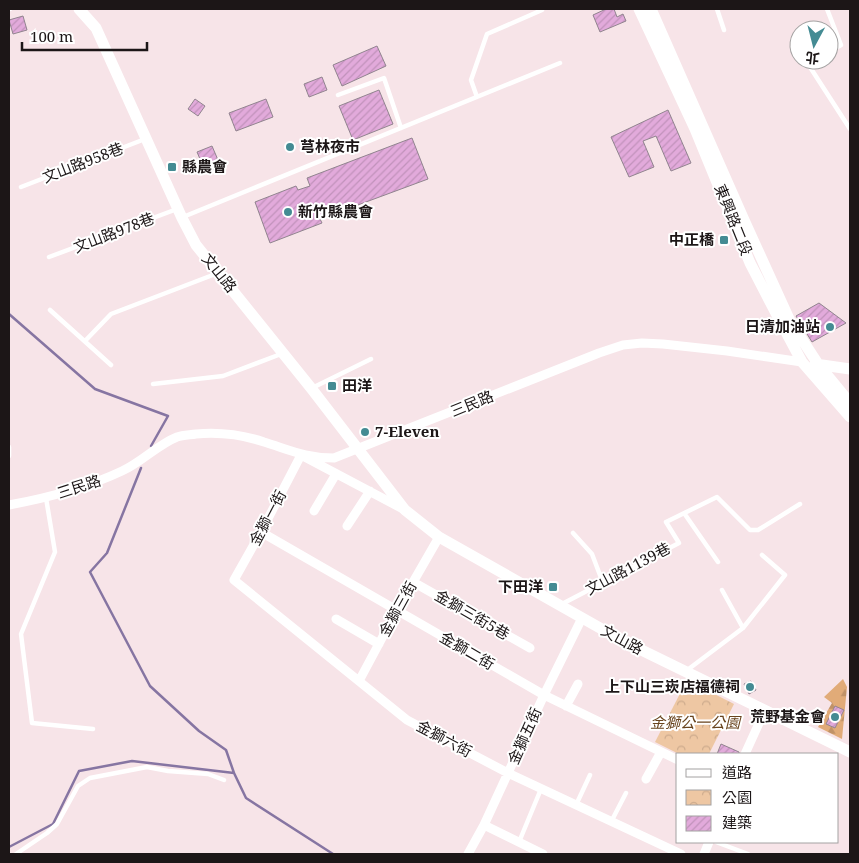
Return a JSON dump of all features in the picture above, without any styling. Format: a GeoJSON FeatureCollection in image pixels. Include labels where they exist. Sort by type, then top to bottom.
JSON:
{"type":"FeatureCollection","features":[{"type":"Feature","properties":{"kind":"main road","name":"文山路"},"geometry":{"type":"LineString","coordinates":[[79,9],[96,28],[196,245],[311,388],[405,510],[439,537],[622,641],[850,752]]}},
{"type":"Feature","properties":{"kind":"main road","name":"東興路二段"},"geometry":{"type":"LineString","coordinates":[[639,9],[685,97],[790,321],[818,364],[850,403]]}},
{"type":"Feature","properties":{"kind":"main road","name":"東興路二段"},"geometry":{"type":"LineString","coordinates":[[651,9],[685,97],[695,129],[750,263],[802,362],[850,417]]}},
{"type":"Feature","properties":{"kind":"main road"},"geometry":{"type":"LineString","coordinates":[[802,362],[850,369]]}},
{"type":"Feature","properties":{"kind":"street","name":"三民路"},"geometry":{"type":"LineString","coordinates":[[9,505],[46,498],[99,481],[124,470],[178,437],[199,434],[227,434],[263,441],[301,455],[334,458],[623,345],[642,343],[663,344],[802,362]]}},
{"type":"Feature","properties":{"kind":"street","name":"文山路"},"geometry":{"type":"LineString","coordinates":[[301,455],[405,510]]}},
{"type":"Feature","properties":{"kind":"street","name":"金獅一街"},"geometry":{"type":"LineString","coordinates":[[234,580],[301,455]]}},
{"type":"Feature","properties":{"kind":"street"},"geometry":{"type":"LineString","coordinates":[[314,511],[336,474]]}},
{"type":"Feature","properties":{"kind":"street"},"geometry":{"type":"LineString","coordinates":[[347,526],[370,491]]}},
{"type":"Feature","properties":{"kind":"street","name":"金獅二街"},"geometry":{"type":"LineString","coordinates":[[261,532],[544,695],[676,759]]}},
{"type":"Feature","properties":{"kind":"street","name":"金獅三街"},"geometry":{"type":"LineString","coordinates":[[359,681],[439,537]]}},
{"type":"Feature","properties":{"kind":"street","name":"金獅六街"},"geometry":{"type":"LineString","coordinates":[[234,580],[407,720],[508,773],[681,854]]}},
{"type":"Feature","properties":{"kind":"street","name":"金獅三街5巷"},"geometry":{"type":"LineString","coordinates":[[413,582],[530,648]]}},
{"type":"Feature","properties":{"kind":"street","name":"金獅五街"},"geometry":{"type":"LineString","coordinates":[[468,854],[484,825],[582,618]]}},
{"type":"Feature","properties":{"kind":"street"},"geometry":{"type":"LineString","coordinates":[[336,619],[379,644]]}},
{"type":"Feature","properties":{"kind":"street"},"geometry":{"type":"LineString","coordinates":[[566,706],[578,684]]}},
{"type":"Feature","properties":{"kind":"street"},"geometry":{"type":"LineString","coordinates":[[745,753],[765,710]]}},
{"type":"Feature","properties":{"kind":"street"},"geometry":{"type":"LineString","coordinates":[[646,779],[661,752]]}},
{"type":"Feature","properties":{"kind":"street"},"geometry":{"type":"LineString","coordinates":[[484,825],[543,854]]}},
{"type":"Feature","properties":{"kind":"lane"},"geometry":{"type":"LineString","coordinates":[[717,9],[724,30]]}},
{"type":"Feature","properties":{"kind":"lane"},"geometry":{"type":"LineString","coordinates":[[477,97],[471,80],[487,34],[542,10]]}},
{"type":"Feature","properties":{"kind":"lane","name":"文山路978巷"},"geometry":{"type":"LineString","coordinates":[[49,257],[180,213],[401,128],[560,63]]}},
{"type":"Feature","properties":{"kind":"lane"},"geometry":{"type":"LineString","coordinates":[[812,70],[850,128]]}},
{"type":"Feature","properties":{"kind":"lane"},"geometry":{"type":"LineString","coordinates":[[338,95],[384,78],[401,128]]}},
{"type":"Feature","properties":{"kind":"lane","name":"文山路958巷"},"geometry":{"type":"LineString","coordinates":[[20,187],[146,138]]}},
{"type":"Feature","properties":{"kind":"lane"},"geometry":{"type":"LineString","coordinates":[[85,341],[111,314],[220,273]]}},
{"type":"Feature","properties":{"kind":"lane"},"geometry":{"type":"LineString","coordinates":[[50,310],[111,365]]}},
{"type":"Feature","properties":{"kind":"lane"},"geometry":{"type":"LineString","coordinates":[[153,384],[223,376],[282,354]]}},
{"type":"Feature","properties":{"kind":"lane"},"geometry":{"type":"LineString","coordinates":[[311,388],[371,358]]}},
{"type":"Feature","properties":{"kind":"lane"},"geometry":{"type":"LineString","coordinates":[[9,447],[9,456]]}},
{"type":"Feature","properties":{"kind":"lane","name":"文山路1139巷"},"geometry":{"type":"LineString","coordinates":[[559,605],[679,543],[666,522],[717,497],[750,530],[758,530],[800,504]]}},
{"type":"Feature","properties":{"kind":"lane"},"geometry":{"type":"LineString","coordinates":[[46,498],[56,552],[21,634],[32,723],[93,729]]}},
{"type":"Feature","properties":{"kind":"lane"},"geometry":{"type":"LineString","coordinates":[[684,513],[718,562]]}},
{"type":"Feature","properties":{"kind":"lane"},"geometry":{"type":"LineString","coordinates":[[573,533],[592,554],[603,583]]}},
{"type":"Feature","properties":{"kind":"lane"},"geometry":{"type":"LineString","coordinates":[[685,671],[743,628],[785,575],[762,556]]}},
{"type":"Feature","properties":{"kind":"lane"},"geometry":{"type":"LineString","coordinates":[[722,590],[743,628]]}},
{"type":"Feature","properties":{"kind":"lane"},"geometry":{"type":"LineString","coordinates":[[16,854],[57,824],[78,786],[90,778],[148,767],[168,771],[208,774],[224,780]]}},
{"type":"Feature","properties":{"kind":"lane"},"geometry":{"type":"LineString","coordinates":[[576,805],[590,775]]}},
{"type":"Feature","properties":{"kind":"lane"},"geometry":{"type":"LineString","coordinates":[[518,842],[541,789]]}},
{"type":"Feature","properties":{"kind":"lane"},"geometry":{"type":"LineString","coordinates":[[611,822],[626,793]]}},
{"type":"Feature","properties":{"kind":"lane"},"geometry":{"type":"LineString","coordinates":[[719,843],[748,854]]}},
{"type":"Feature","properties":{"kind":"green space"},"geometry":{"type":"Polygon","coordinates":[[[843,679],[847,687],[842,739],[818,727],[832,703],[824,697],[843,679]]]}},
{"type":"Feature","properties":{"kind":"green space","name":"金獅公一公園"},"geometry":{"type":"Polygon","coordinates":[[[687,680],[734,704],[710,753],[677,753],[655,742],[687,680]]]}},
{"type":"Feature","properties":{"kind":"building"},"geometry":{"type":"Polygon","coordinates":[[[606,9],[614,9],[617,17],[623,14],[626,21],[600,32],[593,15],[606,9]]]}},
{"type":"Feature","properties":{"kind":"building"},"geometry":{"type":"Polygon","coordinates":[[[23,16],[27,30],[13,34],[9,20],[23,16]]]}},
{"type":"Feature","properties":{"kind":"building"},"geometry":{"type":"Polygon","coordinates":[[[377,46],[386,66],[342,86],[333,65],[377,46]]]}},
{"type":"Feature","properties":{"kind":"building"},"geometry":{"type":"Polygon","coordinates":[[[322,77],[327,90],[309,97],[304,84],[322,77]]]}},
{"type":"Feature","properties":{"kind":"building"},"geometry":{"type":"Polygon","coordinates":[[[379,90],[393,124],[353,140],[339,106],[379,90]]]}},
{"type":"Feature","properties":{"kind":"building"},"geometry":{"type":"Polygon","coordinates":[[[195,99],[205,106],[198,116],[188,109],[195,99]]]}},
{"type":"Feature","properties":{"kind":"building"},"geometry":{"type":"Polygon","coordinates":[[[266,99],[273,117],[236,131],[229,113],[266,99]]]}},
{"type":"Feature","properties":{"kind":"building"},"geometry":{"type":"Polygon","coordinates":[[[668,110],[691,163],[671,171],[656,136],[643,141],[654,167],[629,177],[611,137],[668,110]]]}},
{"type":"Feature","properties":{"kind":"building"},"geometry":{"type":"Polygon","coordinates":[[[412,138],[428,179],[320,219],[322,223],[270,243],[255,202],[296,186],[298,190],[310,186],[307,178],[412,138]]]}},
{"type":"Feature","properties":{"kind":"building"},"geometry":{"type":"Polygon","coordinates":[[[212,146],[221,167],[206,173],[197,152],[212,146]]]}},
{"type":"Feature","properties":{"kind":"building","name":"日清加油站"},"geometry":{"type":"Polygon","coordinates":[[[819,303],[846,323],[812,342],[796,316],[819,303]]]}},
{"type":"Feature","properties":{"kind":"building","name":"上下山三崁店福德祠"},"geometry":{"type":"Polygon","coordinates":[[[751,681],[756,690],[749,694],[744,684],[751,681]]]}},
{"type":"Feature","properties":{"kind":"building","name":"荒野基金會"},"geometry":{"type":"Polygon","coordinates":[[[835,706],[844,710],[835,728],[826,724],[835,706]]]}},
{"type":"Feature","properties":{"kind":"building"},"geometry":{"type":"Polygon","coordinates":[[[717,716],[724,720],[720,727],[713,723],[717,716]]]}},
{"type":"Feature","properties":{"kind":"building"},"geometry":{"type":"Polygon","coordinates":[[[721,744],[739,752],[739,753],[717,753],[721,744]]]}},
{"type":"Feature","properties":{"kind":"waterway"},"geometry":{"type":"LineString","coordinates":[[9,314],[95,389],[168,416],[151,446]]}},
{"type":"Feature","properties":{"kind":"waterway"},"geometry":{"type":"LineString","coordinates":[[141,468],[107,553],[90,572],[150,686],[199,731],[226,750],[234,773]]}},
{"type":"Feature","properties":{"kind":"waterway"},"geometry":{"type":"LineString","coordinates":[[9,847],[53,824],[79,771],[132,761],[234,773],[246,798],[333,854]]}},
{"type":"Feature","properties":{"kind":"place","name":"芎林夜市"},"geometry":{"type":"Point","coordinates":[290,147]}},
{"type":"Feature","properties":{"kind":"place","name":"縣農會"},"geometry":{"type":"Point","coordinates":[172,167]}},
{"type":"Feature","properties":{"kind":"place","name":"新竹縣農會"},"geometry":{"type":"Point","coordinates":[288,212]}},
{"type":"Feature","properties":{"kind":"place","name":"中正橋"},"geometry":{"type":"Point","coordinates":[724,240]}},
{"type":"Feature","properties":{"kind":"place","name":"日清加油站"},"geometry":{"type":"Point","coordinates":[830,327]}},
{"type":"Feature","properties":{"kind":"place","name":"田洋"},"geometry":{"type":"Point","coordinates":[332,386]}},
{"type":"Feature","properties":{"kind":"place","name":"7-Eleven"},"geometry":{"type":"Point","coordinates":[365,432]}},
{"type":"Feature","properties":{"kind":"place","name":"下田洋"},"geometry":{"type":"Point","coordinates":[553,587]}},
{"type":"Feature","properties":{"kind":"place","name":"上下山三崁店福德祠"},"geometry":{"type":"Point","coordinates":[750,687]}},
{"type":"Feature","properties":{"kind":"place","name":"荒野基金會"},"geometry":{"type":"Point","coordinates":[835,717]}}]}
